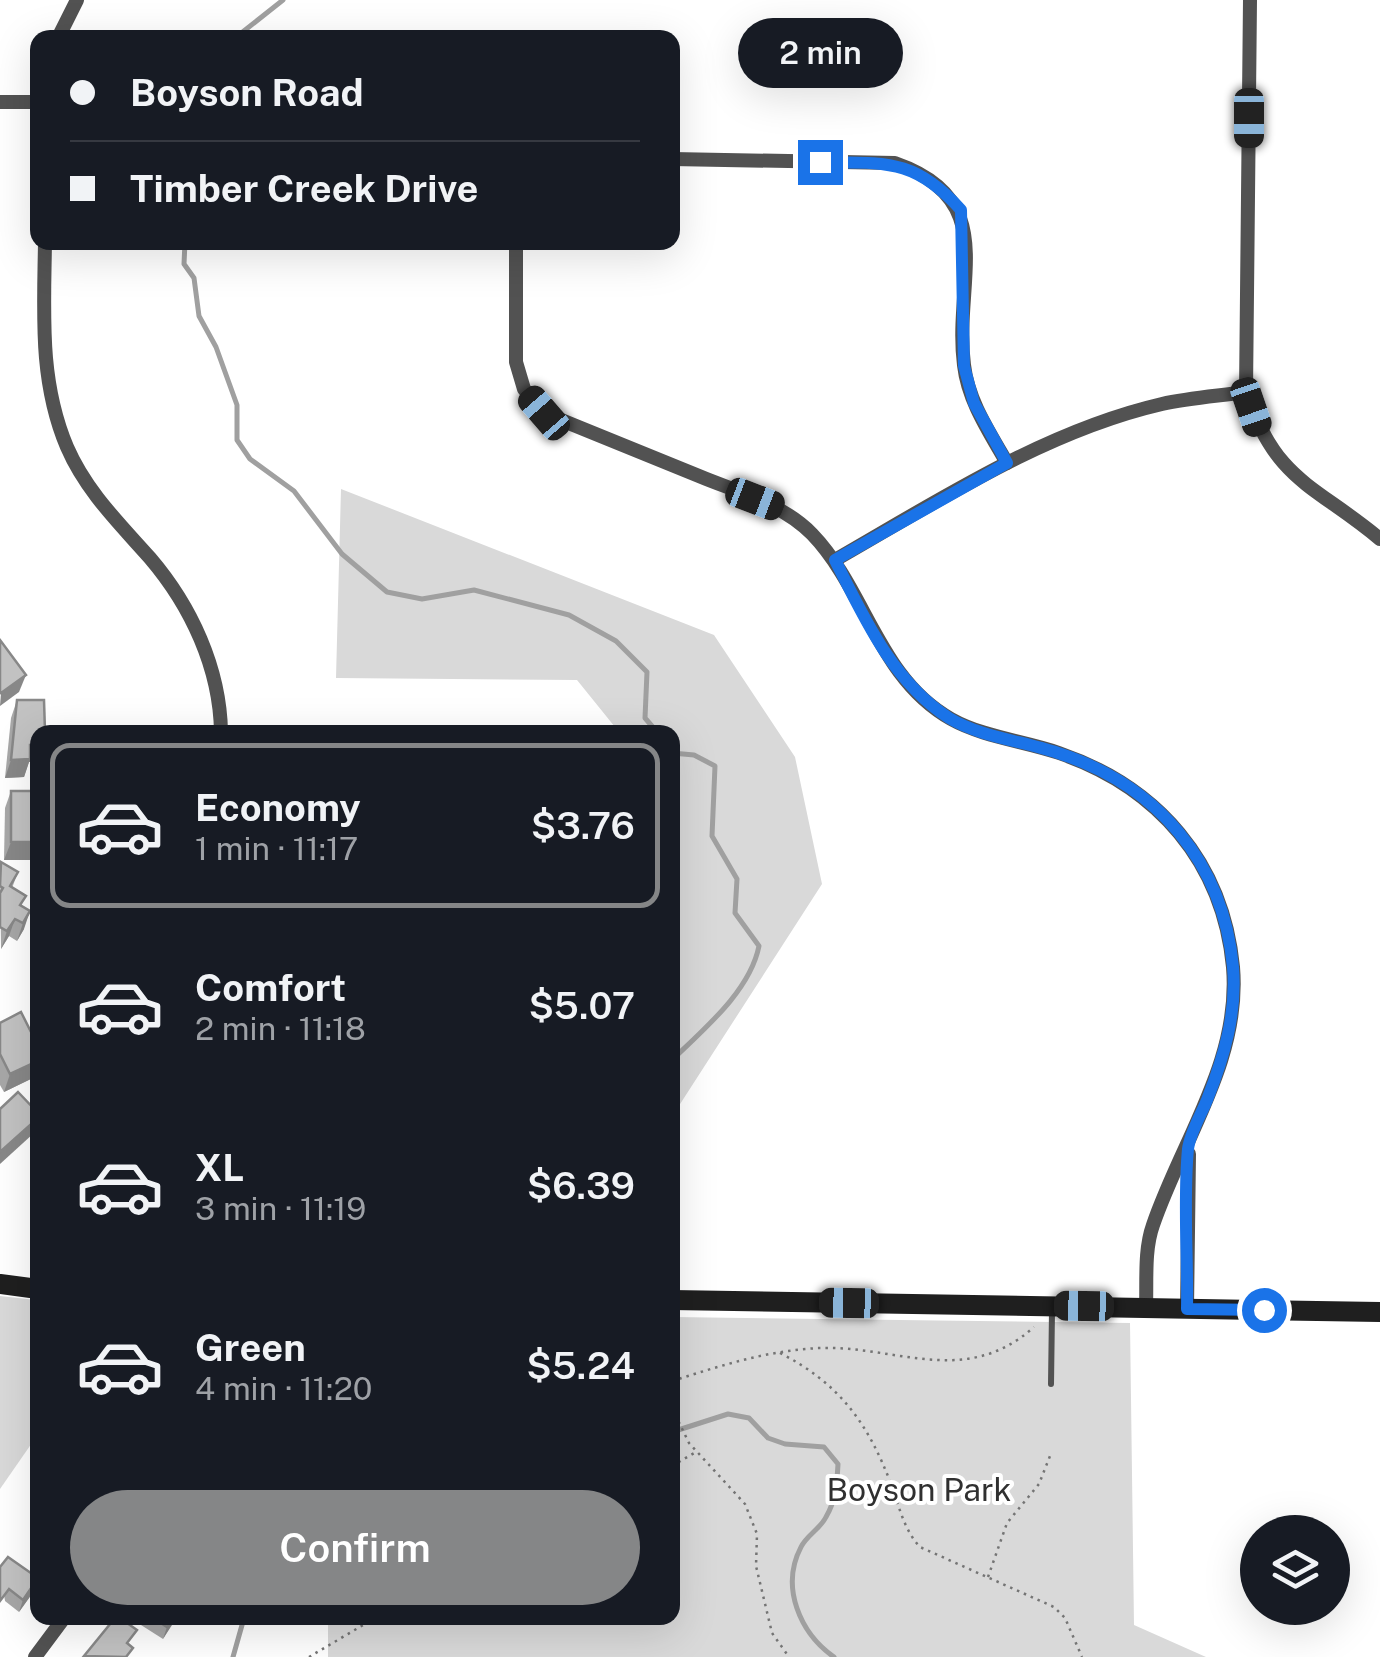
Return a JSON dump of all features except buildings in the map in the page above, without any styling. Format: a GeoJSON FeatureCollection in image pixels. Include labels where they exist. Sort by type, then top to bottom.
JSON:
{"type":"FeatureCollection","features":[{"type":"Feature","properties":{"kind":"street"},"geometry":{"type":"LineString","coordinates":[[62,30],[77,0]]}},
{"type":"Feature","properties":{"kind":"street"},"geometry":{"type":"LineString","coordinates":[[1250,0],[1246,392],[1260,435],[1285,465],[1304,484],[1380,538]]}},
{"type":"Feature","properties":{"kind":"street"},"geometry":{"type":"LineString","coordinates":[[0,102],[30,102]]}},
{"type":"Feature","properties":{"kind":"street"},"geometry":{"type":"LineString","coordinates":[[680,159],[895,163],[922,173],[944,191],[961,210],[965,237],[964,366],[974,403],[1007,463]]}},
{"type":"Feature","properties":{"kind":"street"},"geometry":{"type":"LineString","coordinates":[[45,250],[48,392],[63,436],[107,514],[150,559],[189,610],[207,658],[220,725]]}},
{"type":"Feature","properties":{"kind":"street"},"geometry":{"type":"LineString","coordinates":[[516,250],[516,362],[524,389],[544,413],[789,512],[835,560],[867,623],[906,683],[951,719],[1061,754],[1130,785],[1170,818],[1203,863],[1226,919],[1233,970],[1232,1010],[1224,1052],[1153,1224],[1146,1308]]}},
{"type":"Feature","properties":{"kind":"street"},"geometry":{"type":"LineString","coordinates":[[835,560],[1007,463],[1078,432],[1161,405],[1246,392]]}},
{"type":"Feature","properties":{"kind":"street"},"geometry":{"type":"LineString","coordinates":[[1187,1309],[1188,1146]]}},
{"type":"Feature","properties":{"kind":"street"},"geometry":{"type":"LineString","coordinates":[[0,1284],[30,1288]]}},
{"type":"Feature","properties":{"kind":"street"},"geometry":{"type":"LineString","coordinates":[[680,1300],[1052,1315],[1146,1308],[1380,1312]]}},
{"type":"Feature","properties":{"kind":"street"},"geometry":{"type":"LineString","coordinates":[[35,1657],[59,1625]]}},
{"type":"Feature","properties":{"kind":"lane"},"geometry":{"type":"LineString","coordinates":[[1051,1384],[1052,1315]]}},
{"type":"Feature","properties":{"kind":"path"},"geometry":{"type":"LineString","coordinates":[[680,1379],[724,1363],[820,1348],[912,1360],[974,1360],[1012,1346],[1052,1315]]}},
{"type":"Feature","properties":{"kind":"path"},"geometry":{"type":"LineString","coordinates":[[780,1353],[816,1373],[864,1422],[908,1530],[920,1547],[941,1560],[1054,1608],[1065,1618],[1082,1657]]}},
{"type":"Feature","properties":{"kind":"path"},"geometry":{"type":"LineString","coordinates":[[680,1424],[697,1451],[736,1492],[752,1519],[756,1566],[768,1618],[789,1657]]}},
{"type":"Feature","properties":{"kind":"path"},"geometry":{"type":"LineString","coordinates":[[680,1461],[697,1451]]}},
{"type":"Feature","properties":{"kind":"path"},"geometry":{"type":"LineString","coordinates":[[988,1577],[1007,1524],[1039,1484],[1050,1456]]}},
{"type":"Feature","properties":{"kind":"path"},"geometry":{"type":"LineString","coordinates":[[309,1657],[363,1625]]}},
{"type":"Feature","properties":{"kind":"green space"},"geometry":{"type":"Polygon","coordinates":[[[341,489],[714,635],[795,757],[822,884],[680,1104],[680,725],[613,725],[577,680],[336,678],[341,489]]]}},
{"type":"Feature","properties":{"kind":"green space"},"geometry":{"type":"Polygon","coordinates":[[[0,1296],[30,1299],[30,1446],[0,1489],[0,1296]]]}},
{"type":"Feature","properties":{"kind":"green space","name":"Boyson Park"},"geometry":{"type":"Polygon","coordinates":[[[680,1317],[1130,1323],[1134,1625],[1206,1657],[328,1657],[328,1625],[680,1625],[680,1317]]]}},
{"type":"Feature","properties":{"kind":"waterway"},"geometry":{"type":"LineString","coordinates":[[245,30],[283,0]]}},
{"type":"Feature","properties":{"kind":"waterway"},"geometry":{"type":"LineString","coordinates":[[185,250],[184,264],[194,278],[199,316],[216,347],[237,405],[237,440],[250,459],[294,491],[342,554],[387,592],[422,599],[474,590],[569,615],[616,641],[647,672],[645,718],[651,725]]}},
{"type":"Feature","properties":{"kind":"waterway"},"geometry":{"type":"LineString","coordinates":[[680,754],[694,755],[715,766],[712,836],[737,879],[735,913],[759,946],[736,994],[680,1052]]}},
{"type":"Feature","properties":{"kind":"waterway"},"geometry":{"type":"LineString","coordinates":[[680,1429],[728,1414],[749,1418],[768,1438],[785,1444],[824,1447],[838,1464],[832,1504],[801,1547],[793,1578],[793,1593],[803,1622],[834,1657]]}},
{"type":"Feature","properties":{"kind":"waterway"},"geometry":{"type":"LineString","coordinates":[[233,1657],[242,1625]]}},
{"type":"Feature","properties":{"kind":"route"},"geometry":{"type":"LineString","coordinates":[[820,162],[895,163],[922,173],[961,210],[965,237],[964,366],[974,403],[1007,463],[835,560],[867,623],[906,683],[951,719],[1061,754],[1130,785],[1170,818],[1203,863],[1226,919],[1233,970],[1232,1010],[1228,1039],[1188,1146],[1187,1309],[1264,1310]]}}]}
